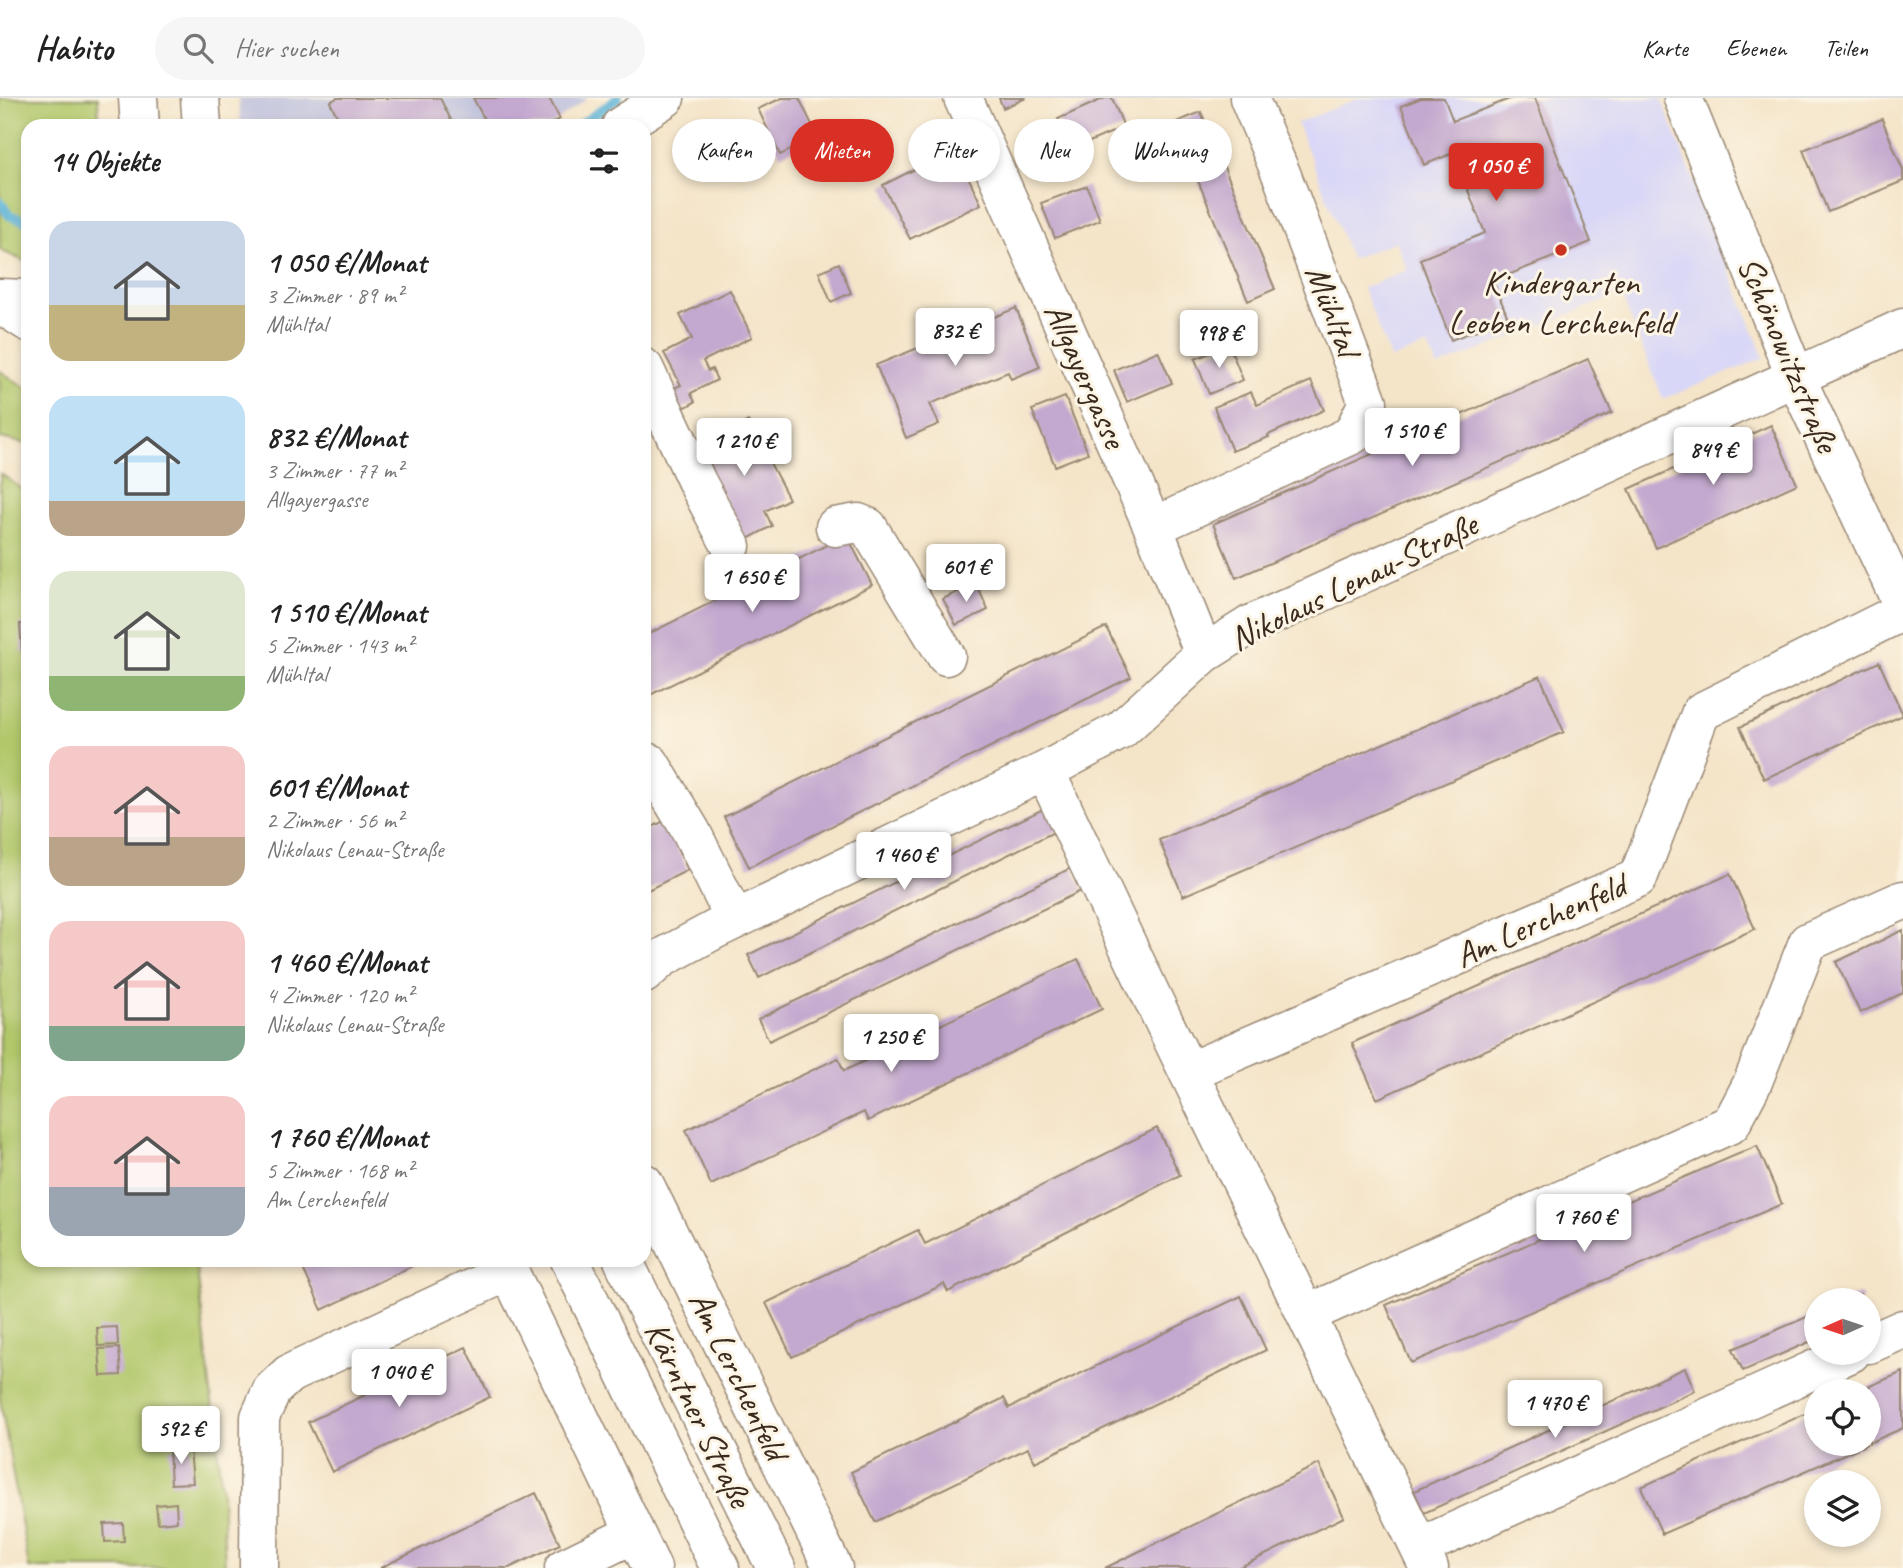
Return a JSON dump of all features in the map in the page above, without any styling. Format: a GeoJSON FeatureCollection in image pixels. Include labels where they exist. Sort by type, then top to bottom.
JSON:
{"type":"FeatureCollection","features":[{"type":"Feature","properties":{"kind":"main road"},"geometry":{"type":"LineString","coordinates":[[138,98],[140,119]]}},
{"type":"Feature","properties":{"kind":"main road"},"geometry":{"type":"LineString","coordinates":[[200,98],[202,119]]}},
{"type":"Feature","properties":{"kind":"main road"},"geometry":{"type":"LineString","coordinates":[[632,119],[665,98]]}},
{"type":"Feature","properties":{"kind":"main road","name":"Allgayergasse"},"geometry":{"type":"LineString","coordinates":[[963,98],[1153,527],[1204,654]]}},
{"type":"Feature","properties":{"kind":"main road","name":"Mühltal"},"geometry":{"type":"LineString","coordinates":[[1153,527],[1352,435],[1368,402],[1282,176],[1249,98]]}},
{"type":"Feature","properties":{"kind":"main road","name":"Schönowitzstraße"},"geometry":{"type":"LineString","coordinates":[[1683,98],[1796,377],[1903,609]]}},
{"type":"Feature","properties":{"kind":"main road"},"geometry":{"type":"LineString","coordinates":[[0,298],[21,299]]}},
{"type":"Feature","properties":{"kind":"main road"},"geometry":{"type":"LineString","coordinates":[[0,304],[21,318]]}},
{"type":"Feature","properties":{"kind":"main road","name":"Nikolaus Lenau-Straße"},"geometry":{"type":"LineString","coordinates":[[651,966],[735,920],[1045,771],[1121,730],[1204,654],[1250,625],[1903,328]]}},
{"type":"Feature","properties":{"kind":"main road"},"geometry":{"type":"LineString","coordinates":[[651,383],[697,482],[731,546]]}},
{"type":"Feature","properties":{"kind":"main road"},"geometry":{"type":"LineString","coordinates":[[835,527],[858,523],[868,527],[946,656]]}},
{"type":"Feature","properties":{"kind":"main road","name":"Am Lerchenfeld"},"geometry":{"type":"LineString","coordinates":[[1188,1072],[1639,878],[1701,712],[1903,609]]}},
{"type":"Feature","properties":{"kind":"main road"},"geometry":{"type":"LineString","coordinates":[[651,765],[691,831],[735,920]]}},
{"type":"Feature","properties":{"kind":"main road"},"geometry":{"type":"LineString","coordinates":[[1045,771],[1424,1558],[1826,1365]]}},
{"type":"Feature","properties":{"kind":"main road"},"geometry":{"type":"LineString","coordinates":[[1307,1314],[1731,1125],[1752,1084],[1808,942],[1903,900]]}},
{"type":"Feature","properties":{"kind":"main road","name":"Am Lerchenfeld"},"geometry":{"type":"LineString","coordinates":[[651,1197],[833,1568]]}},
{"type":"Feature","properties":{"kind":"main road","name":"Kärntner Straße"},"geometry":{"type":"LineString","coordinates":[[573,1267],[720,1568]]}},
{"type":"Feature","properties":{"kind":"main road","name":"Kärntner Straße"},"geometry":{"type":"LineString","coordinates":[[626,1267],[776,1568]]}},
{"type":"Feature","properties":{"kind":"main road"},"geometry":{"type":"LineString","coordinates":[[259,1568],[260,1417],[272,1390],[289,1374],[509,1271],[652,1568]]}},
{"type":"Feature","properties":{"kind":"main road"},"geometry":{"type":"LineString","coordinates":[[1881,1339],[1903,1329]]}},
{"type":"Feature","properties":{"kind":"main road"},"geometry":{"type":"LineString","coordinates":[[564,1568],[635,1533]]}},
{"type":"Feature","properties":{"kind":"shaded area"},"geometry":{"type":"Polygon","coordinates":[[[238,98],[588,98],[560,119],[240,119],[238,98]]]}},
{"type":"Feature","properties":{"kind":"shaded area","name":"Kindergarten Leoben Lerchenfeld"},"geometry":{"type":"Polygon","coordinates":[[[1359,98],[1661,98],[1764,358],[1663,399],[1621,294],[1437,367],[1428,345],[1391,359],[1363,288],[1407,270],[1396,241],[1351,259],[1297,123],[1359,98]]]}},
{"type":"Feature","properties":{"kind":"green space"},"geometry":{"type":"Polygon","coordinates":[[[0,98],[98,98],[99,119],[21,119],[21,260],[0,250],[0,98]]]}},
{"type":"Feature","properties":{"kind":"green space"},"geometry":{"type":"Polygon","coordinates":[[[0,371],[21,384],[21,442],[0,438],[0,371]]]}},
{"type":"Feature","properties":{"kind":"green space"},"geometry":{"type":"Polygon","coordinates":[[[0,473],[21,489],[21,1267],[197,1267],[222,1491],[225,1568],[29,1568],[0,1399],[0,473]]]}},
{"type":"Feature","properties":{"kind":"building"},"geometry":{"type":"Polygon","coordinates":[[[337,98],[440,98],[450,119],[338,119],[330,102],[337,98]]]}},
{"type":"Feature","properties":{"kind":"building"},"geometry":{"type":"Polygon","coordinates":[[[473,98],[549,98],[560,119],[484,119],[473,98]]]}},
{"type":"Feature","properties":{"kind":"building"},"geometry":{"type":"Polygon","coordinates":[[[782,98],[799,98],[809,119],[790,119],[790,150],[780,155],[776,147],[776,119],[763,119],[758,109],[782,98]]]}},
{"type":"Feature","properties":{"kind":"building"},"geometry":{"type":"Polygon","coordinates":[[[999,98],[1026,98],[1003,108],[999,98]]]}},
{"type":"Feature","properties":{"kind":"building"},"geometry":{"type":"Polygon","coordinates":[[[1105,98],[1112,98],[1121,119],[1108,119],[1108,134],[1094,140],[1094,119],[1058,119],[1105,98]]]}},
{"type":"Feature","properties":{"kind":"building"},"geometry":{"type":"Polygon","coordinates":[[[1421,98],[1444,98],[1453,121],[1512,98],[1535,98],[1591,242],[1493,281],[1508,318],[1451,340],[1420,259],[1485,233],[1453,153],[1424,165],[1401,106],[1421,98]]]}},
{"type":"Feature","properties":{"kind":"building"},"geometry":{"type":"Polygon","coordinates":[[[1201,112],[1204,119],[1184,119],[1201,112]]]}},
{"type":"Feature","properties":{"kind":"building"},"geometry":{"type":"Polygon","coordinates":[[[1882,119],[1903,170],[1903,181],[1828,212],[1803,150],[1882,119]]]}},
{"type":"Feature","properties":{"kind":"building"},"geometry":{"type":"Polygon","coordinates":[[[908,172],[908,182],[971,182],[981,204],[910,239],[883,185],[894,182],[908,172]]]}},
{"type":"Feature","properties":{"kind":"building"},"geometry":{"type":"Polygon","coordinates":[[[1199,182],[1230,182],[1275,289],[1248,301],[1199,182]]]}},
{"type":"Feature","properties":{"kind":"building"},"geometry":{"type":"Polygon","coordinates":[[[1087,186],[1100,220],[1055,238],[1041,203],[1087,186]]]}},
{"type":"Feature","properties":{"kind":"building"},"geometry":{"type":"Polygon","coordinates":[[[839,263],[851,293],[831,302],[819,272],[839,263]]]}},
{"type":"Feature","properties":{"kind":"building"},"geometry":{"type":"Polygon","coordinates":[[[730,290],[752,337],[703,361],[708,371],[712,369],[717,380],[691,393],[695,402],[680,410],[670,390],[681,385],[664,353],[692,339],[680,315],[730,290]]]}},
{"type":"Feature","properties":{"kind":"building"},"geometry":{"type":"Polygon","coordinates":[[[1016,308],[1040,367],[1011,379],[1008,372],[930,404],[939,424],[906,438],[876,365],[1016,308]]]}},
{"type":"Feature","properties":{"kind":"building"},"geometry":{"type":"Polygon","coordinates":[[[1229,345],[1243,380],[1209,394],[1195,359],[1229,345]]]}},
{"type":"Feature","properties":{"kind":"building"},"geometry":{"type":"Polygon","coordinates":[[[1158,351],[1172,383],[1127,402],[1114,370],[1158,351]]]}},
{"type":"Feature","properties":{"kind":"building"},"geometry":{"type":"Polygon","coordinates":[[[1588,359],[1612,413],[1236,578],[1213,524],[1588,359]]]}},
{"type":"Feature","properties":{"kind":"building"},"geometry":{"type":"Polygon","coordinates":[[[1311,381],[1324,410],[1268,435],[1269,437],[1232,451],[1214,407],[1251,392],[1257,405],[1311,381]]]}},
{"type":"Feature","properties":{"kind":"building"},"geometry":{"type":"Polygon","coordinates":[[[1065,397],[1088,453],[1055,466],[1032,410],[1065,397]]]}},
{"type":"Feature","properties":{"kind":"building"},"geometry":{"type":"Polygon","coordinates":[[[748,421],[789,499],[765,511],[772,526],[746,540],[698,448],[748,421]]]}},
{"type":"Feature","properties":{"kind":"building"},"geometry":{"type":"Polygon","coordinates":[[[1771,425],[1797,484],[1656,548],[1629,489],[1771,425]]]}},
{"type":"Feature","properties":{"kind":"building"},"geometry":{"type":"Polygon","coordinates":[[[847,535],[872,585],[651,695],[651,633],[847,535]]]}},
{"type":"Feature","properties":{"kind":"building"},"geometry":{"type":"Polygon","coordinates":[[[976,583],[988,610],[956,625],[943,599],[976,583]]]}},
{"type":"Feature","properties":{"kind":"building"},"geometry":{"type":"Polygon","coordinates":[[[1106,627],[1131,677],[749,867],[724,817],[1106,627]]]}},
{"type":"Feature","properties":{"kind":"building"},"geometry":{"type":"Polygon","coordinates":[[[1879,662],[1903,715],[1764,779],[1740,727],[1879,662]]]}},
{"type":"Feature","properties":{"kind":"building"},"geometry":{"type":"Polygon","coordinates":[[[1540,676],[1564,732],[1183,896],[1159,840],[1540,676]]]}},
{"type":"Feature","properties":{"kind":"building"},"geometry":{"type":"Polygon","coordinates":[[[1049,806],[1060,829],[759,978],[748,955],[1049,806]]]}},
{"type":"Feature","properties":{"kind":"building"},"geometry":{"type":"Polygon","coordinates":[[[664,821],[688,870],[651,888],[651,828],[664,821]]]}},
{"type":"Feature","properties":{"kind":"building"},"geometry":{"type":"Polygon","coordinates":[[[1073,867],[1083,890],[769,1041],[758,1019],[1073,867]]]}},
{"type":"Feature","properties":{"kind":"building"},"geometry":{"type":"Polygon","coordinates":[[[1730,874],[1755,929],[1377,1099],[1352,1043],[1730,874]]]}},
{"type":"Feature","properties":{"kind":"building"},"geometry":{"type":"Polygon","coordinates":[[[1903,930],[1903,993],[1860,1013],[1836,962],[1903,930]]]}},
{"type":"Feature","properties":{"kind":"building"},"geometry":{"type":"Polygon","coordinates":[[[1078,959],[1102,1009],[868,1121],[864,1112],[711,1185],[686,1130],[838,1058],[844,1071],[1078,959]]]}},
{"type":"Feature","properties":{"kind":"building"},"geometry":{"type":"Polygon","coordinates":[[[1157,1128],[1180,1175],[948,1292],[944,1284],[792,1357],[766,1303],[918,1230],[925,1244],[1157,1128]]]}},
{"type":"Feature","properties":{"kind":"building"},"geometry":{"type":"Polygon","coordinates":[[[1757,1146],[1782,1204],[1411,1363],[1386,1305],[1757,1146]]]}},
{"type":"Feature","properties":{"kind":"building"},"geometry":{"type":"Polygon","coordinates":[[[302,1267],[410,1267],[322,1310],[302,1267]]]}},
{"type":"Feature","properties":{"kind":"building"},"geometry":{"type":"Polygon","coordinates":[[[1241,1296],[1266,1350],[1035,1462],[1028,1448],[875,1522],[851,1472],[1004,1398],[1009,1408],[1241,1296]]]}},
{"type":"Feature","properties":{"kind":"building"},"geometry":{"type":"Polygon","coordinates":[[[1804,1318],[1804,1344],[1743,1371],[1733,1349],[1804,1318]]]}},
{"type":"Feature","properties":{"kind":"building"},"geometry":{"type":"Polygon","coordinates":[[[117,1327],[118,1345],[98,1346],[97,1328],[117,1327]]]}},
{"type":"Feature","properties":{"kind":"building"},"geometry":{"type":"Polygon","coordinates":[[[466,1347],[490,1397],[332,1472],[308,1422],[466,1347]]]}},
{"type":"Feature","properties":{"kind":"building"},"geometry":{"type":"Polygon","coordinates":[[[119,1348],[121,1375],[101,1376],[99,1349],[119,1348]]]}},
{"type":"Feature","properties":{"kind":"building"},"geometry":{"type":"Polygon","coordinates":[[[1685,1368],[1695,1391],[1424,1513],[1414,1491],[1685,1368]]]}},
{"type":"Feature","properties":{"kind":"building"},"geometry":{"type":"Polygon","coordinates":[[[1903,1372],[1903,1428],[1881,1438],[1881,1381],[1903,1372]]]}},
{"type":"Feature","properties":{"kind":"building"},"geometry":{"type":"Polygon","coordinates":[[[1804,1414],[1804,1456],[1840,1456],[1662,1534],[1641,1487],[1804,1414]]]}},
{"type":"Feature","properties":{"kind":"building"},"geometry":{"type":"Polygon","coordinates":[[[190,1448],[193,1483],[171,1484],[169,1449],[190,1448]]]}},
{"type":"Feature","properties":{"kind":"building"},"geometry":{"type":"Polygon","coordinates":[[[1319,1464],[1344,1517],[1238,1568],[1105,1568],[1319,1464]]]}},
{"type":"Feature","properties":{"kind":"building"},"geometry":{"type":"Polygon","coordinates":[[[536,1493],[560,1544],[509,1568],[380,1568],[536,1493]]]}},
{"type":"Feature","properties":{"kind":"building"},"geometry":{"type":"Polygon","coordinates":[[[176,1503],[177,1521],[158,1523],[156,1505],[176,1503]]]}},
{"type":"Feature","properties":{"kind":"building"},"geometry":{"type":"Polygon","coordinates":[[[123,1523],[124,1541],[105,1542],[104,1524],[123,1523]]]}},
{"type":"Feature","properties":{"kind":"waterway"},"geometry":{"type":"LineString","coordinates":[[589,119],[618,98]]}},
{"type":"Feature","properties":{"kind":"waterway"},"geometry":{"type":"LineString","coordinates":[[0,202],[9,215],[21,219]]}},
{"type":"Feature","properties":{"kind":"place","name":"Kindergarten Leoben Lerchenfeld"},"geometry":{"type":"Point","coordinates":[1561,250]}}]}
